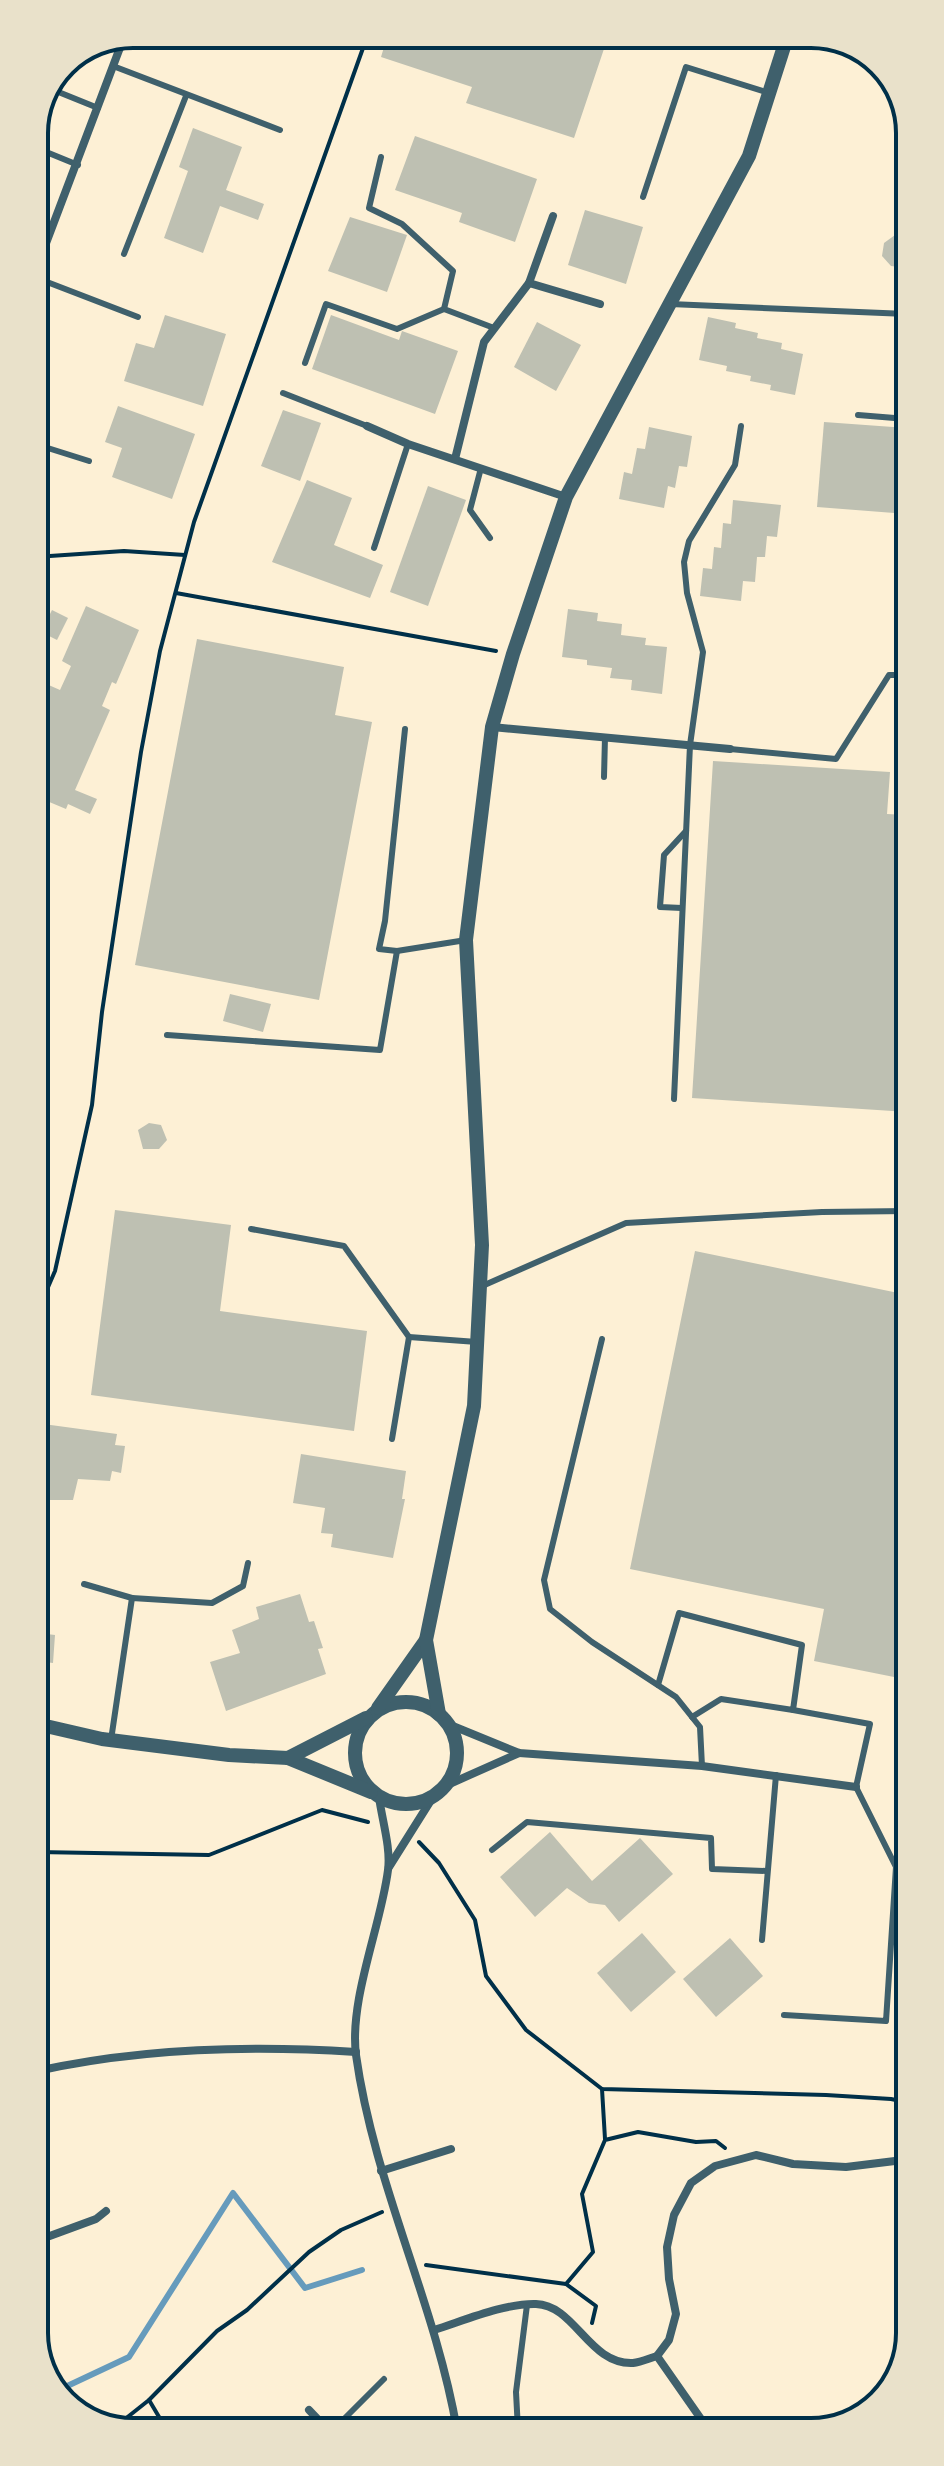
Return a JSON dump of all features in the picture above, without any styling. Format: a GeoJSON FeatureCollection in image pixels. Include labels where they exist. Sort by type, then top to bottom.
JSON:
{"type":"FeatureCollection","features":[{"type":"Feature","properties":{"kind":"street"},"geometry":{"type":"LineString","coordinates":[[389,1867],[454,1772],[457,1756],[455,1739],[443,1719],[426,1640],[474,1406],[482,1245],[466,940],[492,727],[566,497],[749,156],[783,48]]}},
{"type":"Feature","properties":{"kind":"street"},"geometry":{"type":"LineString","coordinates":[[48,241],[119,50]]}},
{"type":"Feature","properties":{"kind":"street"},"geometry":{"type":"LineString","coordinates":[[455,459],[484,342],[529,283],[553,216]]}},
{"type":"Feature","properties":{"kind":"street"},"geometry":{"type":"LineString","coordinates":[[529,283],[600,304]]}},
{"type":"Feature","properties":{"kind":"street"},"geometry":{"type":"LineString","coordinates":[[367,426],[408,444],[566,497]]}},
{"type":"Feature","properties":{"kind":"street"},"geometry":{"type":"LineString","coordinates":[[492,727],[730,749]]}},
{"type":"Feature","properties":{"kind":"street"},"geometry":{"type":"LineString","coordinates":[[426,1640],[360,1730],[354,1746],[355,1763],[361,1779],[375,1795],[389,1867],[359,2006],[356,2052],[381,2171],[434,2330],[454,2418]]}},
{"type":"Feature","properties":{"kind":"street"},"geometry":{"type":"LineString","coordinates":[[288,1758],[391,1704],[408,1702],[424,1705],[443,1719],[519,1753],[702,1766],[856,1787]]}},
{"type":"Feature","properties":{"kind":"street"},"geometry":{"type":"LineString","coordinates":[[48,1726],[111,1740],[229,1755],[288,1758],[392,1803],[406,1805],[420,1803],[519,1753]]}},
{"type":"Feature","properties":{"kind":"street"},"geometry":{"type":"LineString","coordinates":[[48,2069],[92,2059],[179,2051],[303,2048],[356,2052]]}},
{"type":"Feature","properties":{"kind":"street"},"geometry":{"type":"LineString","coordinates":[[381,2171],[451,2149]]}},
{"type":"Feature","properties":{"kind":"street"},"geometry":{"type":"LineString","coordinates":[[434,2330],[536,2304],[553,2308],[568,2319],[587,2342],[610,2357],[633,2363],[657,2356],[669,2340],[676,2314],[667,2247],[674,2215],[691,2183],[715,2166],[756,2155],[793,2164],[846,2167],[896,2161]]}},
{"type":"Feature","properties":{"kind":"street"},"geometry":{"type":"LineString","coordinates":[[48,2237],[96,2219],[106,2211]]}},
{"type":"Feature","properties":{"kind":"street"},"geometry":{"type":"LineString","coordinates":[[657,2356],[700,2418]]}},
{"type":"Feature","properties":{"kind":"street"},"geometry":{"type":"LineString","coordinates":[[309,2410],[317,2418]]}},
{"type":"Feature","properties":{"kind":"lane"},"geometry":{"type":"LineString","coordinates":[[113,66],[280,130]]}},
{"type":"Feature","properties":{"kind":"lane"},"geometry":{"type":"LineString","coordinates":[[643,197],[686,67],[769,93]]}},
{"type":"Feature","properties":{"kind":"lane"},"geometry":{"type":"LineString","coordinates":[[59,92],[98,108]]}},
{"type":"Feature","properties":{"kind":"lane"},"geometry":{"type":"LineString","coordinates":[[124,254],[186,96]]}},
{"type":"Feature","properties":{"kind":"lane"},"geometry":{"type":"LineString","coordinates":[[48,153],[78,165]]}},
{"type":"Feature","properties":{"kind":"lane"},"geometry":{"type":"LineString","coordinates":[[381,157],[369,208],[402,224],[453,271],[444,309]]}},
{"type":"Feature","properties":{"kind":"lane"},"geometry":{"type":"LineString","coordinates":[[48,282],[138,317]]}},
{"type":"Feature","properties":{"kind":"lane"},"geometry":{"type":"LineString","coordinates":[[305,363],[326,304],[397,329],[444,309],[494,328]]}},
{"type":"Feature","properties":{"kind":"lane"},"geometry":{"type":"LineString","coordinates":[[670,304],[896,314]]}},
{"type":"Feature","properties":{"kind":"lane"},"geometry":{"type":"LineString","coordinates":[[283,393],[367,426]]}},
{"type":"Feature","properties":{"kind":"lane"},"geometry":{"type":"LineString","coordinates":[[858,415],[896,418]]}},
{"type":"Feature","properties":{"kind":"lane"},"geometry":{"type":"LineString","coordinates":[[674,1099],[690,745],[703,652],[687,593],[684,562],[689,541],[735,465],[741,426]]}},
{"type":"Feature","properties":{"kind":"lane"},"geometry":{"type":"LineString","coordinates":[[374,548],[408,444]]}},
{"type":"Feature","properties":{"kind":"lane"},"geometry":{"type":"LineString","coordinates":[[48,448],[89,461]]}},
{"type":"Feature","properties":{"kind":"lane"},"geometry":{"type":"LineString","coordinates":[[481,468],[470,510],[490,538]]}},
{"type":"Feature","properties":{"kind":"lane"},"geometry":{"type":"LineString","coordinates":[[730,749],[836,759],[889,675],[896,675]]}},
{"type":"Feature","properties":{"kind":"lane"},"geometry":{"type":"LineString","coordinates":[[405,729],[385,921],[379,949],[397,951],[466,940]]}},
{"type":"Feature","properties":{"kind":"lane"},"geometry":{"type":"LineString","coordinates":[[604,777],[605,737]]}},
{"type":"Feature","properties":{"kind":"lane"},"geometry":{"type":"LineString","coordinates":[[682,908],[660,907],[664,855],[686,831]]}},
{"type":"Feature","properties":{"kind":"lane"},"geometry":{"type":"LineString","coordinates":[[167,1035],[380,1050],[397,951]]}},
{"type":"Feature","properties":{"kind":"lane"},"geometry":{"type":"LineString","coordinates":[[480,1287],[626,1223],[896,1211]]}},
{"type":"Feature","properties":{"kind":"lane"},"geometry":{"type":"LineString","coordinates":[[251,1229],[344,1246],[409,1337],[392,1439]]}},
{"type":"Feature","properties":{"kind":"lane"},"geometry":{"type":"LineString","coordinates":[[409,1337],[477,1342]]}},
{"type":"Feature","properties":{"kind":"lane"},"geometry":{"type":"LineString","coordinates":[[602,1339],[544,1580],[550,1609],[592,1642],[676,1697],[700,1727],[702,1766]]}},
{"type":"Feature","properties":{"kind":"lane"},"geometry":{"type":"LineString","coordinates":[[84,1584],[132,1598],[212,1603],[243,1586],[248,1563]]}},
{"type":"Feature","properties":{"kind":"lane"},"geometry":{"type":"LineString","coordinates":[[111,1740],[132,1598]]}},
{"type":"Feature","properties":{"kind":"lane"},"geometry":{"type":"LineString","coordinates":[[658,1685],[679,1613],[802,1645],[793,1710]]}},
{"type":"Feature","properties":{"kind":"lane"},"geometry":{"type":"LineString","coordinates":[[692,1717],[721,1699],[870,1724],[856,1787],[896,1867],[886,2021],[784,2015]]}},
{"type":"Feature","properties":{"kind":"lane"},"geometry":{"type":"LineString","coordinates":[[762,1940],[776,1775]]}},
{"type":"Feature","properties":{"kind":"lane"},"geometry":{"type":"LineString","coordinates":[[492,1850],[527,1822],[711,1838],[712,1869],[767,1871]]}},
{"type":"Feature","properties":{"kind":"lane"},"geometry":{"type":"LineString","coordinates":[[517,2418],[516,2392],[527,2305]]}},
{"type":"Feature","properties":{"kind":"lane"},"geometry":{"type":"LineString","coordinates":[[344,2418],[384,2379]]}},
{"type":"Feature","properties":{"kind":"path"},"geometry":{"type":"LineString","coordinates":[[48,1287],[55,1271],[92,1105],[102,1012],[141,752],[160,651],[194,522],[363,48]]}},
{"type":"Feature","properties":{"kind":"path"},"geometry":{"type":"LineString","coordinates":[[48,556],[124,551],[185,555]]}},
{"type":"Feature","properties":{"kind":"path"},"geometry":{"type":"LineString","coordinates":[[176,593],[513,654]]}},
{"type":"Feature","properties":{"kind":"path"},"geometry":{"type":"LineString","coordinates":[[48,1852],[209,1855],[322,1810],[383,1825]]}},
{"type":"Feature","properties":{"kind":"path"},"geometry":{"type":"LineString","coordinates":[[411,1833],[439,1863],[475,1920],[486,1976],[526,2030],[602,2089],[826,2095],[896,2100]]}},
{"type":"Feature","properties":{"kind":"path"},"geometry":{"type":"LineString","coordinates":[[566,2284],[593,2252],[582,2194],[605,2140],[602,2089]]}},
{"type":"Feature","properties":{"kind":"path"},"geometry":{"type":"LineString","coordinates":[[605,2140],[638,2132],[696,2142],[716,2141],[738,2160]]}},
{"type":"Feature","properties":{"kind":"path"},"geometry":{"type":"LineString","coordinates":[[126,2418],[149,2400],[217,2331],[247,2310],[309,2252],[341,2230],[393,2207]]}},
{"type":"Feature","properties":{"kind":"path"},"geometry":{"type":"LineString","coordinates":[[412,2263],[566,2284],[596,2306],[587,2342]]}},
{"type":"Feature","properties":{"kind":"path"},"geometry":{"type":"LineString","coordinates":[[149,2400],[160,2418]]}},
{"type":"Feature","properties":{"kind":"building"},"geometry":{"type":"Polygon","coordinates":[[[384,48],[604,48],[574,138],[466,103],[472,87],[381,57],[384,48]]]}},
{"type":"Feature","properties":{"kind":"building"},"geometry":{"type":"Polygon","coordinates":[[[193,128],[242,147],[226,190],[264,204],[258,220],[220,206],[203,253],[164,238],[188,171],[179,167],[193,128]]]}},
{"type":"Feature","properties":{"kind":"building"},"geometry":{"type":"Polygon","coordinates":[[[415,136],[537,179],[515,242],[459,222],[462,213],[395,190],[415,136]]]}},
{"type":"Feature","properties":{"kind":"building"},"geometry":{"type":"Polygon","coordinates":[[[585,210],[643,227],[626,284],[568,265],[585,210]]]}},
{"type":"Feature","properties":{"kind":"building"},"geometry":{"type":"Polygon","coordinates":[[[350,217],[407,235],[387,292],[328,271],[350,217]]]}},
{"type":"Feature","properties":{"kind":"building"},"geometry":{"type":"Polygon","coordinates":[[[896,235],[896,267],[891,266],[882,256],[884,243],[896,235]]]}},
{"type":"Feature","properties":{"kind":"building"},"geometry":{"type":"Polygon","coordinates":[[[165,315],[226,334],[203,406],[124,381],[136,343],[154,348],[165,315]]]}},
{"type":"Feature","properties":{"kind":"building"},"geometry":{"type":"Polygon","coordinates":[[[331,315],[399,340],[402,331],[458,351],[435,414],[312,369],[331,315]]]}},
{"type":"Feature","properties":{"kind":"building"},"geometry":{"type":"Polygon","coordinates":[[[708,317],[736,323],[735,328],[758,333],[757,338],[782,343],[781,349],[803,354],[795,395],[770,390],[771,385],[750,381],[751,376],[726,371],[727,366],[699,360],[708,317]]]}},
{"type":"Feature","properties":{"kind":"building"},"geometry":{"type":"Polygon","coordinates":[[[537,322],[581,345],[556,391],[514,367],[537,322]]]}},
{"type":"Feature","properties":{"kind":"building"},"geometry":{"type":"Polygon","coordinates":[[[118,406],[195,434],[172,499],[112,477],[122,448],[105,442],[118,406]]]}},
{"type":"Feature","properties":{"kind":"building"},"geometry":{"type":"Polygon","coordinates":[[[283,410],[321,423],[300,481],[261,466],[283,410]]]}},
{"type":"Feature","properties":{"kind":"building"},"geometry":{"type":"Polygon","coordinates":[[[824,422],[896,427],[896,513],[817,507],[824,422]]]}},
{"type":"Feature","properties":{"kind":"building"},"geometry":{"type":"Polygon","coordinates":[[[649,427],[692,436],[687,467],[679,466],[675,488],[668,486],[664,508],[619,499],[624,472],[632,474],[637,448],[645,449],[649,427]]]}},
{"type":"Feature","properties":{"kind":"building"},"geometry":{"type":"Polygon","coordinates":[[[307,480],[352,498],[334,545],[383,565],[370,598],[272,562],[307,480]]]}},
{"type":"Feature","properties":{"kind":"building"},"geometry":{"type":"Polygon","coordinates":[[[428,486],[466,500],[428,606],[390,592],[428,486]]]}},
{"type":"Feature","properties":{"kind":"building"},"geometry":{"type":"Polygon","coordinates":[[[733,500],[781,505],[777,537],[767,536],[765,557],[757,557],[755,582],[743,581],[741,601],[700,596],[703,568],[712,569],[714,547],[721,548],[723,523],[731,524],[733,500]]]}},
{"type":"Feature","properties":{"kind":"building"},"geometry":{"type":"Polygon","coordinates":[[[86,606],[139,630],[116,684],[112,682],[102,706],[110,710],[75,790],[97,799],[90,814],[68,804],[66,809],[48,801],[48,685],[60,690],[71,666],[62,661],[86,606]]]}},
{"type":"Feature","properties":{"kind":"building"},"geometry":{"type":"Polygon","coordinates":[[[568,609],[598,613],[597,621],[622,624],[621,635],[646,638],[645,645],[667,647],[662,694],[631,690],[632,680],[610,678],[612,668],[587,665],[587,660],[562,657],[568,609]]]}},
{"type":"Feature","properties":{"kind":"building"},"geometry":{"type":"Polygon","coordinates":[[[52,610],[68,618],[57,640],[48,636],[48,618],[52,610]]]}},
{"type":"Feature","properties":{"kind":"building"},"geometry":{"type":"Polygon","coordinates":[[[197,639],[344,667],[335,715],[372,722],[319,1000],[135,965],[197,639]]]}},
{"type":"Feature","properties":{"kind":"building"},"geometry":{"type":"Polygon","coordinates":[[[713,761],[890,772],[887,814],[896,814],[896,1111],[692,1098],[713,761]]]}},
{"type":"Feature","properties":{"kind":"building"},"geometry":{"type":"Polygon","coordinates":[[[230,994],[271,1004],[263,1032],[223,1021],[230,994]]]}},
{"type":"Feature","properties":{"kind":"building"},"geometry":{"type":"Polygon","coordinates":[[[149,1123],[161,1125],[167,1140],[159,1149],[143,1149],[138,1130],[149,1123]]]}},
{"type":"Feature","properties":{"kind":"building"},"geometry":{"type":"Polygon","coordinates":[[[115,1210],[231,1225],[220,1311],[367,1331],[354,1431],[91,1395],[115,1210]]]}},
{"type":"Feature","properties":{"kind":"building"},"geometry":{"type":"Polygon","coordinates":[[[695,1251],[896,1293],[896,1677],[814,1661],[824,1609],[630,1569],[695,1251]]]}},
{"type":"Feature","properties":{"kind":"building"},"geometry":{"type":"Polygon","coordinates":[[[48,1425],[117,1434],[115,1445],[125,1446],[121,1473],[112,1471],[110,1481],[78,1479],[73,1500],[48,1500],[48,1425]]]}},
{"type":"Feature","properties":{"kind":"building"},"geometry":{"type":"Polygon","coordinates":[[[301,1454],[406,1471],[402,1499],[405,1499],[393,1558],[331,1547],[333,1534],[321,1533],[325,1508],[293,1503],[301,1454]]]}},
{"type":"Feature","properties":{"kind":"building"},"geometry":{"type":"Polygon","coordinates":[[[300,1594],[309,1622],[314,1621],[323,1648],[318,1649],[326,1674],[226,1711],[210,1662],[240,1653],[232,1630],[259,1619],[256,1607],[300,1594]]]}},
{"type":"Feature","properties":{"kind":"building"},"geometry":{"type":"Polygon","coordinates":[[[48,1634],[55,1635],[53,1663],[48,1662],[48,1634]]]}},
{"type":"Feature","properties":{"kind":"building"},"geometry":{"type":"Polygon","coordinates":[[[550,1832],[592,1881],[640,1838],[673,1874],[619,1922],[605,1905],[589,1903],[567,1888],[535,1917],[500,1877],[550,1832]]]}},
{"type":"Feature","properties":{"kind":"building"},"geometry":{"type":"Polygon","coordinates":[[[642,1933],[676,1972],[631,2012],[597,1973],[642,1933]]]}},
{"type":"Feature","properties":{"kind":"building"},"geometry":{"type":"Polygon","coordinates":[[[730,1938],[763,1976],[716,2017],[683,1979],[730,1938]]]}},
{"type":"Feature","properties":{"kind":"waterway"},"geometry":{"type":"LineString","coordinates":[[67,2386],[129,2357],[233,2193],[305,2288],[362,2270]]}}]}
